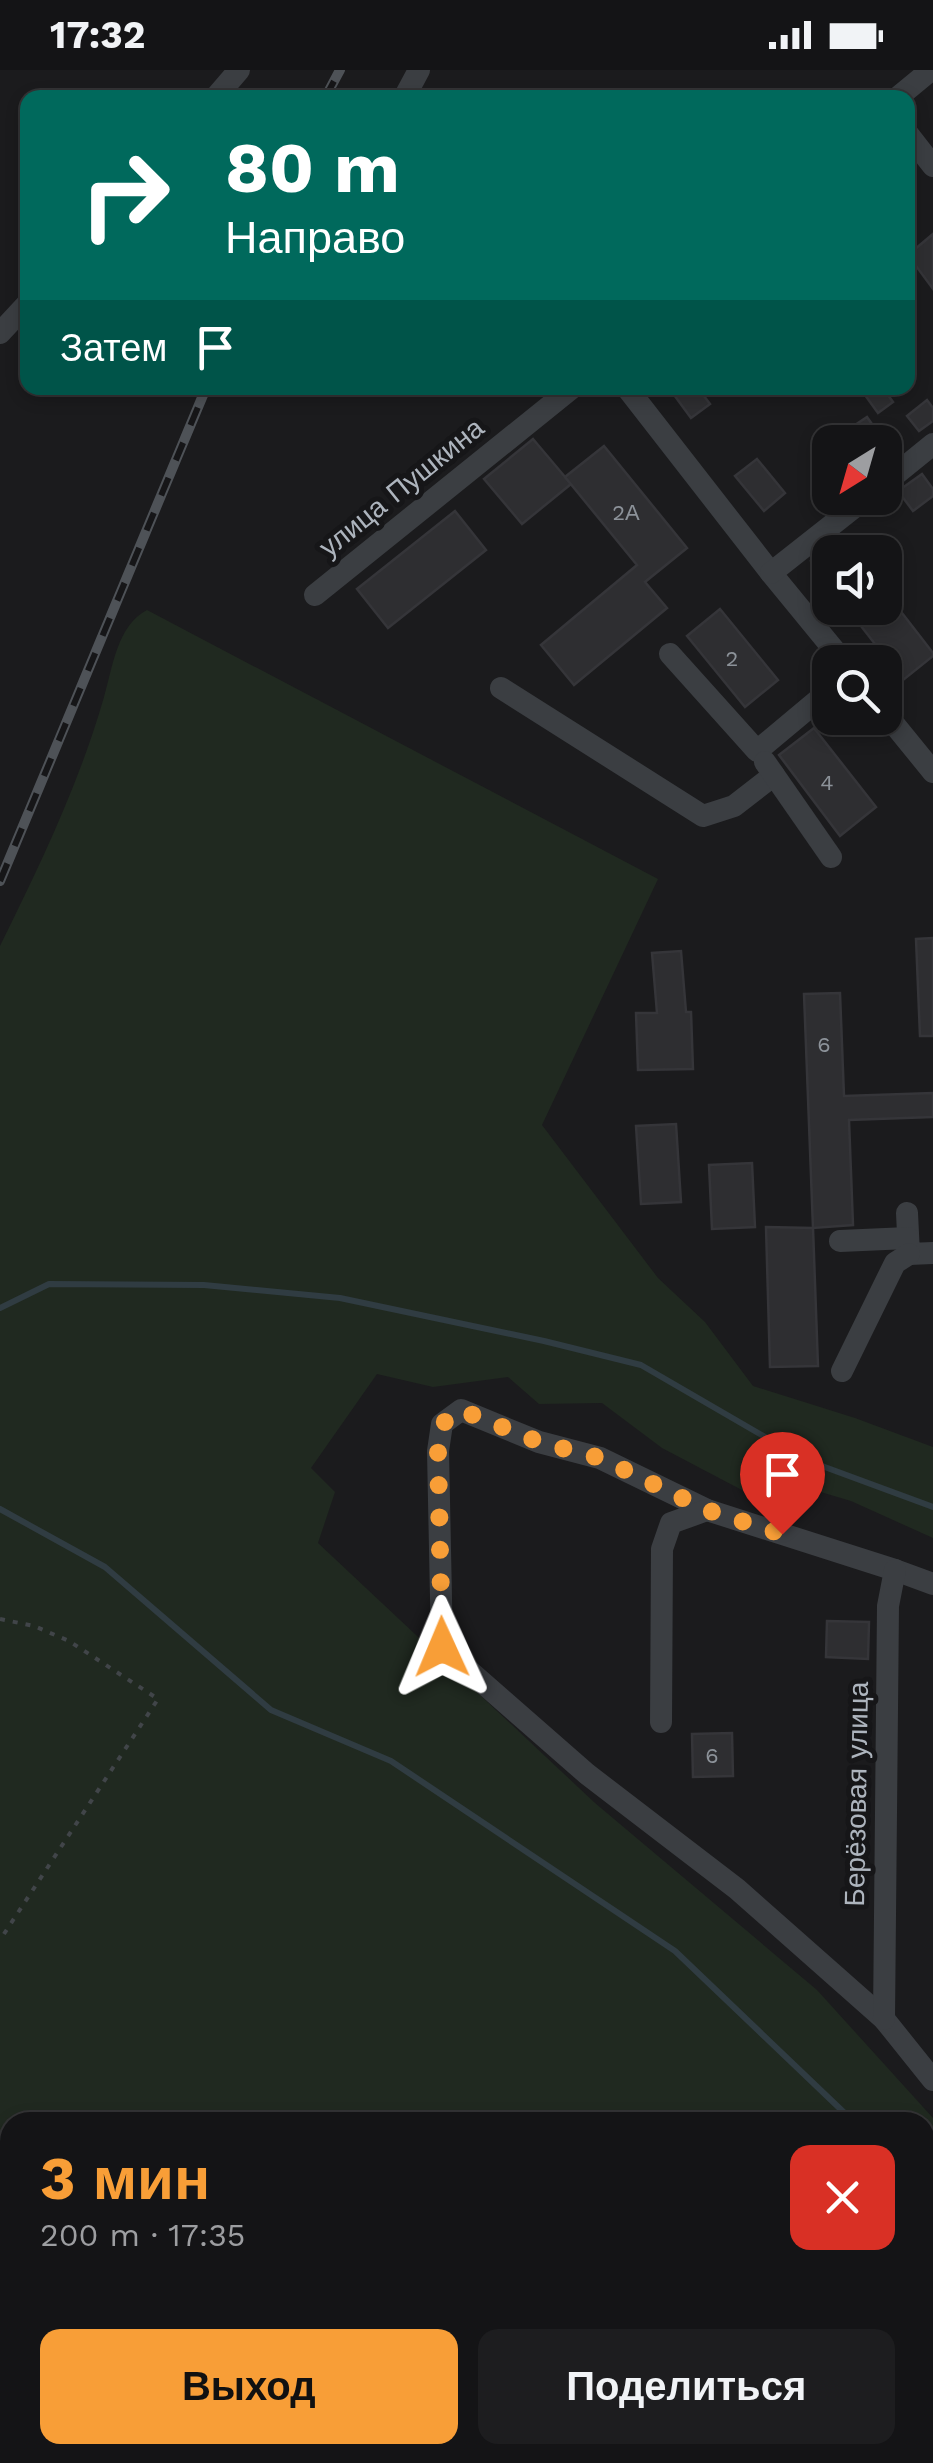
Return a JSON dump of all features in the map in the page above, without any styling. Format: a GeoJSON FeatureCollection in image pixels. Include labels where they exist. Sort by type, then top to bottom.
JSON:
{"type":"FeatureCollection","features":[{"type":"Feature","properties":{"kind":"street"},"geometry":{"type":"LineString","coordinates":[[222,90],[239,70]]}},
{"type":"Feature","properties":{"kind":"street"},"geometry":{"type":"LineString","coordinates":[[906,90],[930,70]]}},
{"type":"Feature","properties":{"kind":"street"},"geometry":{"type":"LineString","coordinates":[[915,143],[933,166]]}},
{"type":"Feature","properties":{"kind":"street"},"geometry":{"type":"LineString","coordinates":[[0,334],[20,312]]}},
{"type":"Feature","properties":{"kind":"street","name":"улица Пушкина"},"geometry":{"type":"LineString","coordinates":[[315,595],[563,395]]}},
{"type":"Feature","properties":{"kind":"street"},"geometry":{"type":"LineString","coordinates":[[632,395],[830,645]]}},
{"type":"Feature","properties":{"kind":"street"},"geometry":{"type":"LineString","coordinates":[[902,469],[933,444]]}},
{"type":"Feature","properties":{"kind":"street"},"geometry":{"type":"LineString","coordinates":[[771,573],[844,515]]}},
{"type":"Feature","properties":{"kind":"street"},"geometry":{"type":"LineString","coordinates":[[670,654],[757,751],[831,856]]}},
{"type":"Feature","properties":{"kind":"street"},"geometry":{"type":"LineString","coordinates":[[501,688],[704,816],[734,806],[774,775]]}},
{"type":"Feature","properties":{"kind":"street"},"geometry":{"type":"LineString","coordinates":[[757,751],[812,705]]}},
{"type":"Feature","properties":{"kind":"street"},"geometry":{"type":"LineString","coordinates":[[902,734],[933,772]]}},
{"type":"Feature","properties":{"kind":"street"},"geometry":{"type":"LineString","coordinates":[[907,1212],[917,1248]]}},
{"type":"Feature","properties":{"kind":"street"},"geometry":{"type":"LineString","coordinates":[[840,1241],[917,1248]]}},
{"type":"Feature","properties":{"kind":"street"},"geometry":{"type":"LineString","coordinates":[[842,1371],[895,1262],[917,1248]]}},
{"type":"Feature","properties":{"kind":"street"},"geometry":{"type":"LineString","coordinates":[[933,1584],[707,1510],[600,1458],[539,1442],[461,1410],[442,1424],[438,1452],[442,1647],[588,1774],[737,1888],[884,2019],[933,2080]]}},
{"type":"Feature","properties":{"kind":"street"},"geometry":{"type":"LineString","coordinates":[[660,1722],[662,1549],[671,1523],[707,1510]]}},
{"type":"Feature","properties":{"kind":"street","name":"Берёзовая улица"},"geometry":{"type":"LineString","coordinates":[[884,2019],[888,1606],[896,1570]]}},
{"type":"Feature","properties":{"kind":"path"},"geometry":{"type":"LineString","coordinates":[[0,1619],[34,1626],[69,1641],[158,1699],[0,1940]]}},
{"type":"Feature","properties":{"kind":"shaded area"},"geometry":{"type":"Polygon","coordinates":[[[147,610],[658,879],[542,1125],[658,1278],[705,1322],[753,1386],[933,1447],[933,1538],[851,1501],[787,1482],[759,1499],[662,1448],[602,1403],[539,1404],[508,1377],[433,1387],[377,1374],[311,1468],[335,1492],[318,1543],[595,1803],[817,1990],[928,2112],[0,2112],[0,946],[71,793],[118,648],[129,626],[147,610]]]}},
{"type":"Feature","properties":{"kind":"building"},"geometry":{"type":"Polygon","coordinates":[[[933,234],[933,289],[915,265],[915,249],[933,234]]]}},
{"type":"Feature","properties":{"kind":"building"},"geometry":{"type":"Polygon","coordinates":[[[674,395],[703,395],[710,404],[691,418],[674,395]]]}},
{"type":"Feature","properties":{"kind":"building"},"geometry":{"type":"Polygon","coordinates":[[[865,395],[888,395],[893,402],[878,413],[865,395]]]}},
{"type":"Feature","properties":{"kind":"building"},"geometry":{"type":"Polygon","coordinates":[[[927,400],[933,408],[933,421],[919,431],[907,416],[927,400]]]}},
{"type":"Feature","properties":{"kind":"building"},"geometry":{"type":"Polygon","coordinates":[[[867,417],[873,425],[855,425],[867,417]]]}},
{"type":"Feature","properties":{"kind":"building"},"geometry":{"type":"Polygon","coordinates":[[[533,439],[571,484],[522,524],[484,479],[533,439]]]}},
{"type":"Feature","properties":{"kind":"building"},"geometry":{"type":"Polygon","coordinates":[[[604,446],[687,548],[645,582],[667,608],[574,685],[541,645],[637,565],[565,477],[604,446]]]}},
{"type":"Feature","properties":{"kind":"building"},"geometry":{"type":"Polygon","coordinates":[[[757,459],[785,493],[764,511],[735,476],[757,459]]]}},
{"type":"Feature","properties":{"kind":"building"},"geometry":{"type":"Polygon","coordinates":[[[922,474],[933,489],[933,496],[913,511],[902,496],[902,488],[922,474]]]}},
{"type":"Feature","properties":{"kind":"building"},"geometry":{"type":"Polygon","coordinates":[[[455,511],[486,550],[388,628],[357,589],[455,511]]]}},
{"type":"Feature","properties":{"kind":"building"},"geometry":{"type":"Polygon","coordinates":[[[720,609],[778,680],[745,707],[687,636],[720,609]]]}},
{"type":"Feature","properties":{"kind":"building"},"geometry":{"type":"Polygon","coordinates":[[[902,613],[933,656],[903,680],[902,645],[876,645],[860,625],[902,625],[902,613]]]}},
{"type":"Feature","properties":{"kind":"building"},"geometry":{"type":"Polygon","coordinates":[[[812,730],[812,735],[819,735],[876,807],[840,836],[779,755],[812,730]]]}},
{"type":"Feature","properties":{"kind":"building"},"geometry":{"type":"Polygon","coordinates":[[[933,938],[933,1036],[920,1036],[916,939],[933,938]]]}},
{"type":"Feature","properties":{"kind":"building"},"geometry":{"type":"Polygon","coordinates":[[[681,951],[686,1012],[691,1012],[693,1069],[638,1070],[636,1013],[657,1013],[652,953],[681,951]]]}},
{"type":"Feature","properties":{"kind":"building"},"geometry":{"type":"Polygon","coordinates":[[[840,993],[844,1096],[933,1093],[933,1117],[849,1120],[853,1225],[813,1228],[804,994],[840,993]]]}},
{"type":"Feature","properties":{"kind":"building"},"geometry":{"type":"Polygon","coordinates":[[[676,1124],[681,1202],[641,1204],[636,1126],[676,1124]]]}},
{"type":"Feature","properties":{"kind":"building"},"geometry":{"type":"Polygon","coordinates":[[[752,1163],[755,1227],[712,1229],[709,1165],[752,1163]]]}},
{"type":"Feature","properties":{"kind":"building"},"geometry":{"type":"Polygon","coordinates":[[[766,1227],[813,1228],[818,1366],[770,1367],[766,1227]]]}},
{"type":"Feature","properties":{"kind":"building"},"geometry":{"type":"Polygon","coordinates":[[[827,1621],[869,1622],[868,1659],[826,1657],[827,1621]]]}},
{"type":"Feature","properties":{"kind":"building"},"geometry":{"type":"Polygon","coordinates":[[[732,1733],[733,1776],[693,1777],[692,1734],[732,1733]]]}},
{"type":"Feature","properties":{"kind":"waterway"},"geometry":{"type":"LineString","coordinates":[[0,1308],[49,1284],[204,1285],[340,1298],[544,1341],[641,1365],[803,1459],[933,1507]]}},
{"type":"Feature","properties":{"kind":"waterway"},"geometry":{"type":"LineString","coordinates":[[0,1509],[105,1567],[271,1710],[391,1761],[675,1951],[844,2112]]}},
{"type":"Feature","properties":{"kind":"railway"},"geometry":{"type":"LineString","coordinates":[[329,90],[340,70]]}},
{"type":"Feature","properties":{"kind":"railway"},"geometry":{"type":"LineString","coordinates":[[0,881],[203,395]]}},
{"type":"Feature","properties":{"kind":"route"},"geometry":{"type":"LineString","coordinates":[[442,1647],[438,1452],[442,1424],[461,1410],[539,1442],[600,1458],[707,1510],[782,1534]]}}]}
